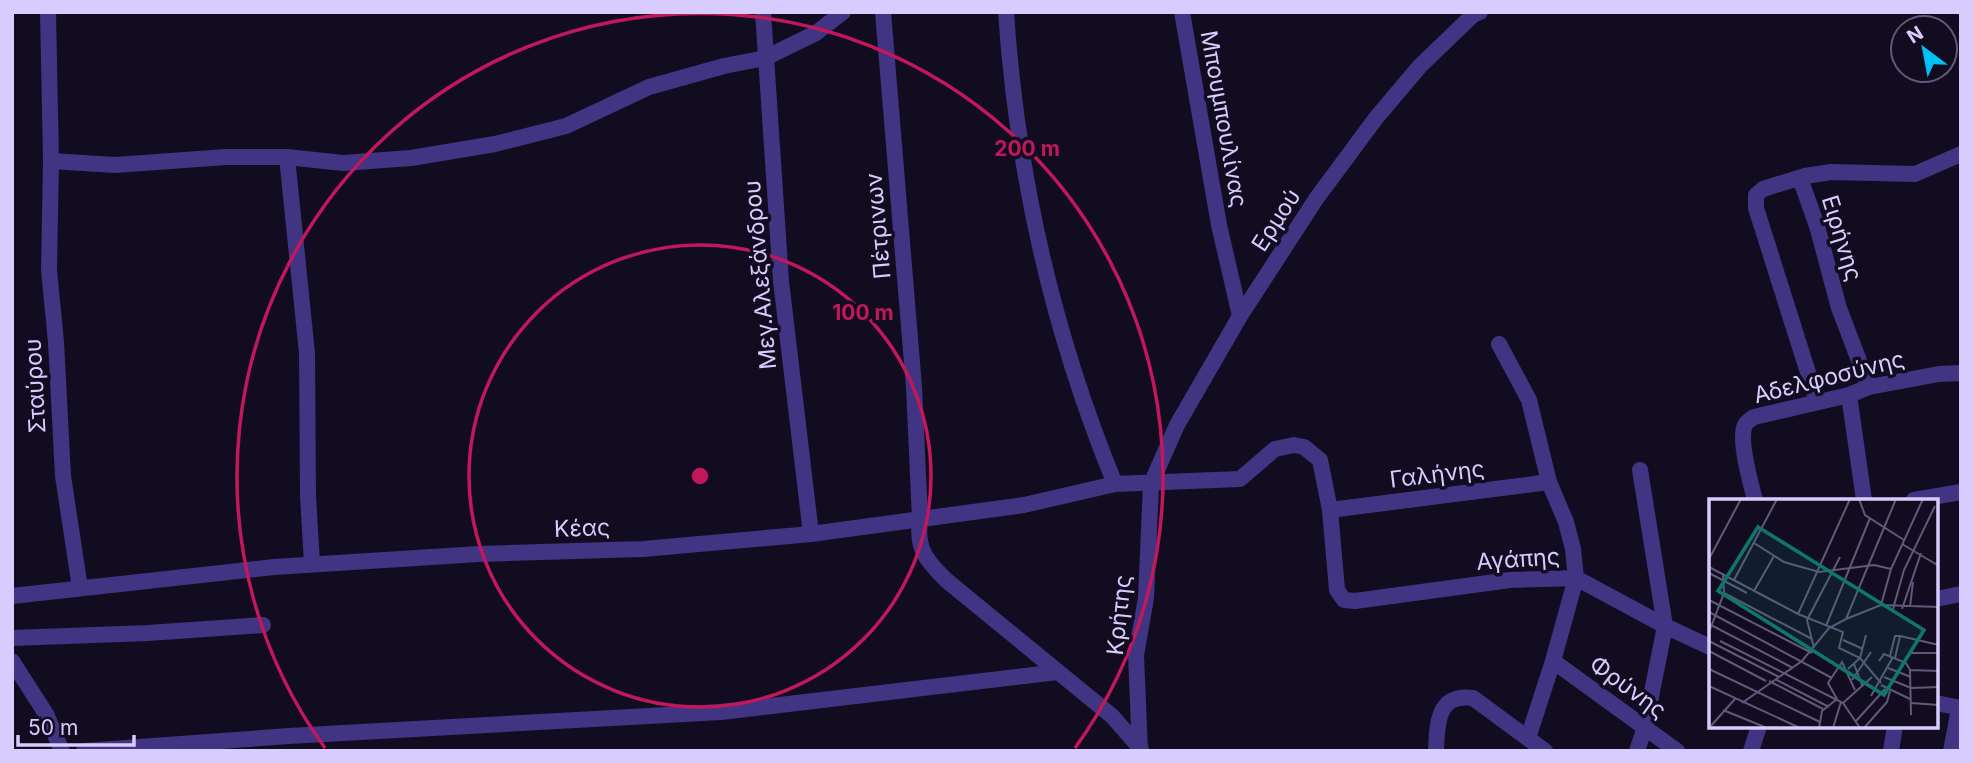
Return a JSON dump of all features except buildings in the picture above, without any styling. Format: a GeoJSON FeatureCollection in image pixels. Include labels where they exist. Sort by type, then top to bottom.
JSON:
{"type":"FeatureCollection","features":[{"type":"Feature","properties":{"kind":"street","name":"Σταύρου"},"geometry":{"type":"LineString","coordinates":[[48,12],[51,161],[49,270],[56,342],[63,476],[80,588]]}},
{"type":"Feature","properties":{"kind":"street","name":"Μεγ.Αλεξάνδρου"},"geometry":{"type":"LineString","coordinates":[[763,12],[781,281],[811,534]]}},
{"type":"Feature","properties":{"kind":"street"},"geometry":{"type":"LineString","coordinates":[[51,161],[115,165],[226,157],[287,157],[342,163],[411,158],[495,144],[566,126],[649,86],[765,58],[816,33],[843,12]]}},
{"type":"Feature","properties":{"kind":"street","name":"Πέτρινων"},"geometry":{"type":"LineString","coordinates":[[883,12],[914,387],[918,536],[923,552],[930,565],[1112,716],[1140,750]]}},
{"type":"Feature","properties":{"kind":"street"},"geometry":{"type":"LineString","coordinates":[[1006,12],[1011,88],[1026,181],[1051,297],[1070,363],[1115,484]]}},
{"type":"Feature","properties":{"kind":"street","name":"Μπουμπουλίνας"},"geometry":{"type":"LineString","coordinates":[[1182,12],[1219,225],[1240,316]]}},
{"type":"Feature","properties":{"kind":"street","name":"Ερμού"},"geometry":{"type":"LineString","coordinates":[[1151,484],[1177,425],[1240,316],[1316,200],[1376,118],[1420,65],[1475,13]]}},
{"type":"Feature","properties":{"kind":"street","name":"Ειρήνης"},"geometry":{"type":"LineString","coordinates":[[1869,387],[1839,308],[1800,178],[1831,173],[1914,174],[1961,155]]}},
{"type":"Feature","properties":{"kind":"street"},"geometry":{"type":"LineString","coordinates":[[287,157],[307,353],[308,496],[312,564]]}},
{"type":"Feature","properties":{"kind":"street"},"geometry":{"type":"LineString","coordinates":[[1800,178],[1759,191],[1755,200],[1817,401]]}},
{"type":"Feature","properties":{"kind":"street"},"geometry":{"type":"LineString","coordinates":[[1499,344],[1529,400],[1549,482],[1566,522],[1573,549],[1576,578],[1528,738]]}},
{"type":"Feature","properties":{"kind":"street","name":"Αδελφοσύνης"},"geometry":{"type":"LineString","coordinates":[[1755,499],[1746,462],[1745,426],[1748,421],[1761,414],[1849,395],[1869,387],[1939,374],[1961,373]]}},
{"type":"Feature","properties":{"kind":"street"},"geometry":{"type":"LineString","coordinates":[[1849,395],[1864,499]]}},
{"type":"Feature","properties":{"kind":"street","name":"Κέας"},"geometry":{"type":"LineString","coordinates":[[12,596],[312,564],[479,554],[643,549],[811,534],[1024,505],[1115,484],[1240,479],[1275,449],[1294,445],[1304,447],[1320,460],[1330,510],[1336,590],[1344,600],[1355,601]]}},
{"type":"Feature","properties":{"kind":"street"},"geometry":{"type":"LineString","coordinates":[[1637,751],[1645,727],[1664,626],[1640,470]]}},
{"type":"Feature","properties":{"kind":"street","name":"Γαλήνης"},"geometry":{"type":"LineString","coordinates":[[1330,510],[1549,482]]}},
{"type":"Feature","properties":{"kind":"street","name":"Κρήτης"},"geometry":{"type":"LineString","coordinates":[[1140,750],[1136,655],[1146,598],[1151,484]]}},
{"type":"Feature","properties":{"kind":"street"},"geometry":{"type":"LineString","coordinates":[[1920,499],[1961,492]]}},
{"type":"Feature","properties":{"kind":"street","name":"Αγάπης"},"geometry":{"type":"LineString","coordinates":[[1355,601],[1510,580],[1576,578],[1664,626],[1709,647]]}},
{"type":"Feature","properties":{"kind":"street"},"geometry":{"type":"LineString","coordinates":[[1938,598],[1961,594]]}},
{"type":"Feature","properties":{"kind":"street"},"geometry":{"type":"LineString","coordinates":[[12,638],[263,625]]}},
{"type":"Feature","properties":{"kind":"street","name":"Φρύνης"},"geometry":{"type":"LineString","coordinates":[[1553,660],[1676,751]]}},
{"type":"Feature","properties":{"kind":"street"},"geometry":{"type":"LineString","coordinates":[[12,661],[46,714],[62,751]]}},
{"type":"Feature","properties":{"kind":"street"},"geometry":{"type":"LineString","coordinates":[[85,751],[721,712],[1058,672]]}},
{"type":"Feature","properties":{"kind":"street"},"geometry":{"type":"LineString","coordinates":[[1436,751],[1441,712],[1453,699],[1463,696],[1473,698],[1545,751]]}},
{"type":"Feature","properties":{"kind":"street"},"geometry":{"type":"LineString","coordinates":[[1938,703],[1960,708],[1951,751]]}},
{"type":"Feature","properties":{"kind":"street"},"geometry":{"type":"LineString","coordinates":[[1751,751],[1758,728]]}},
{"type":"Feature","properties":{"kind":"street"},"geometry":{"type":"LineString","coordinates":[[1891,751],[1895,728]]}}]}
